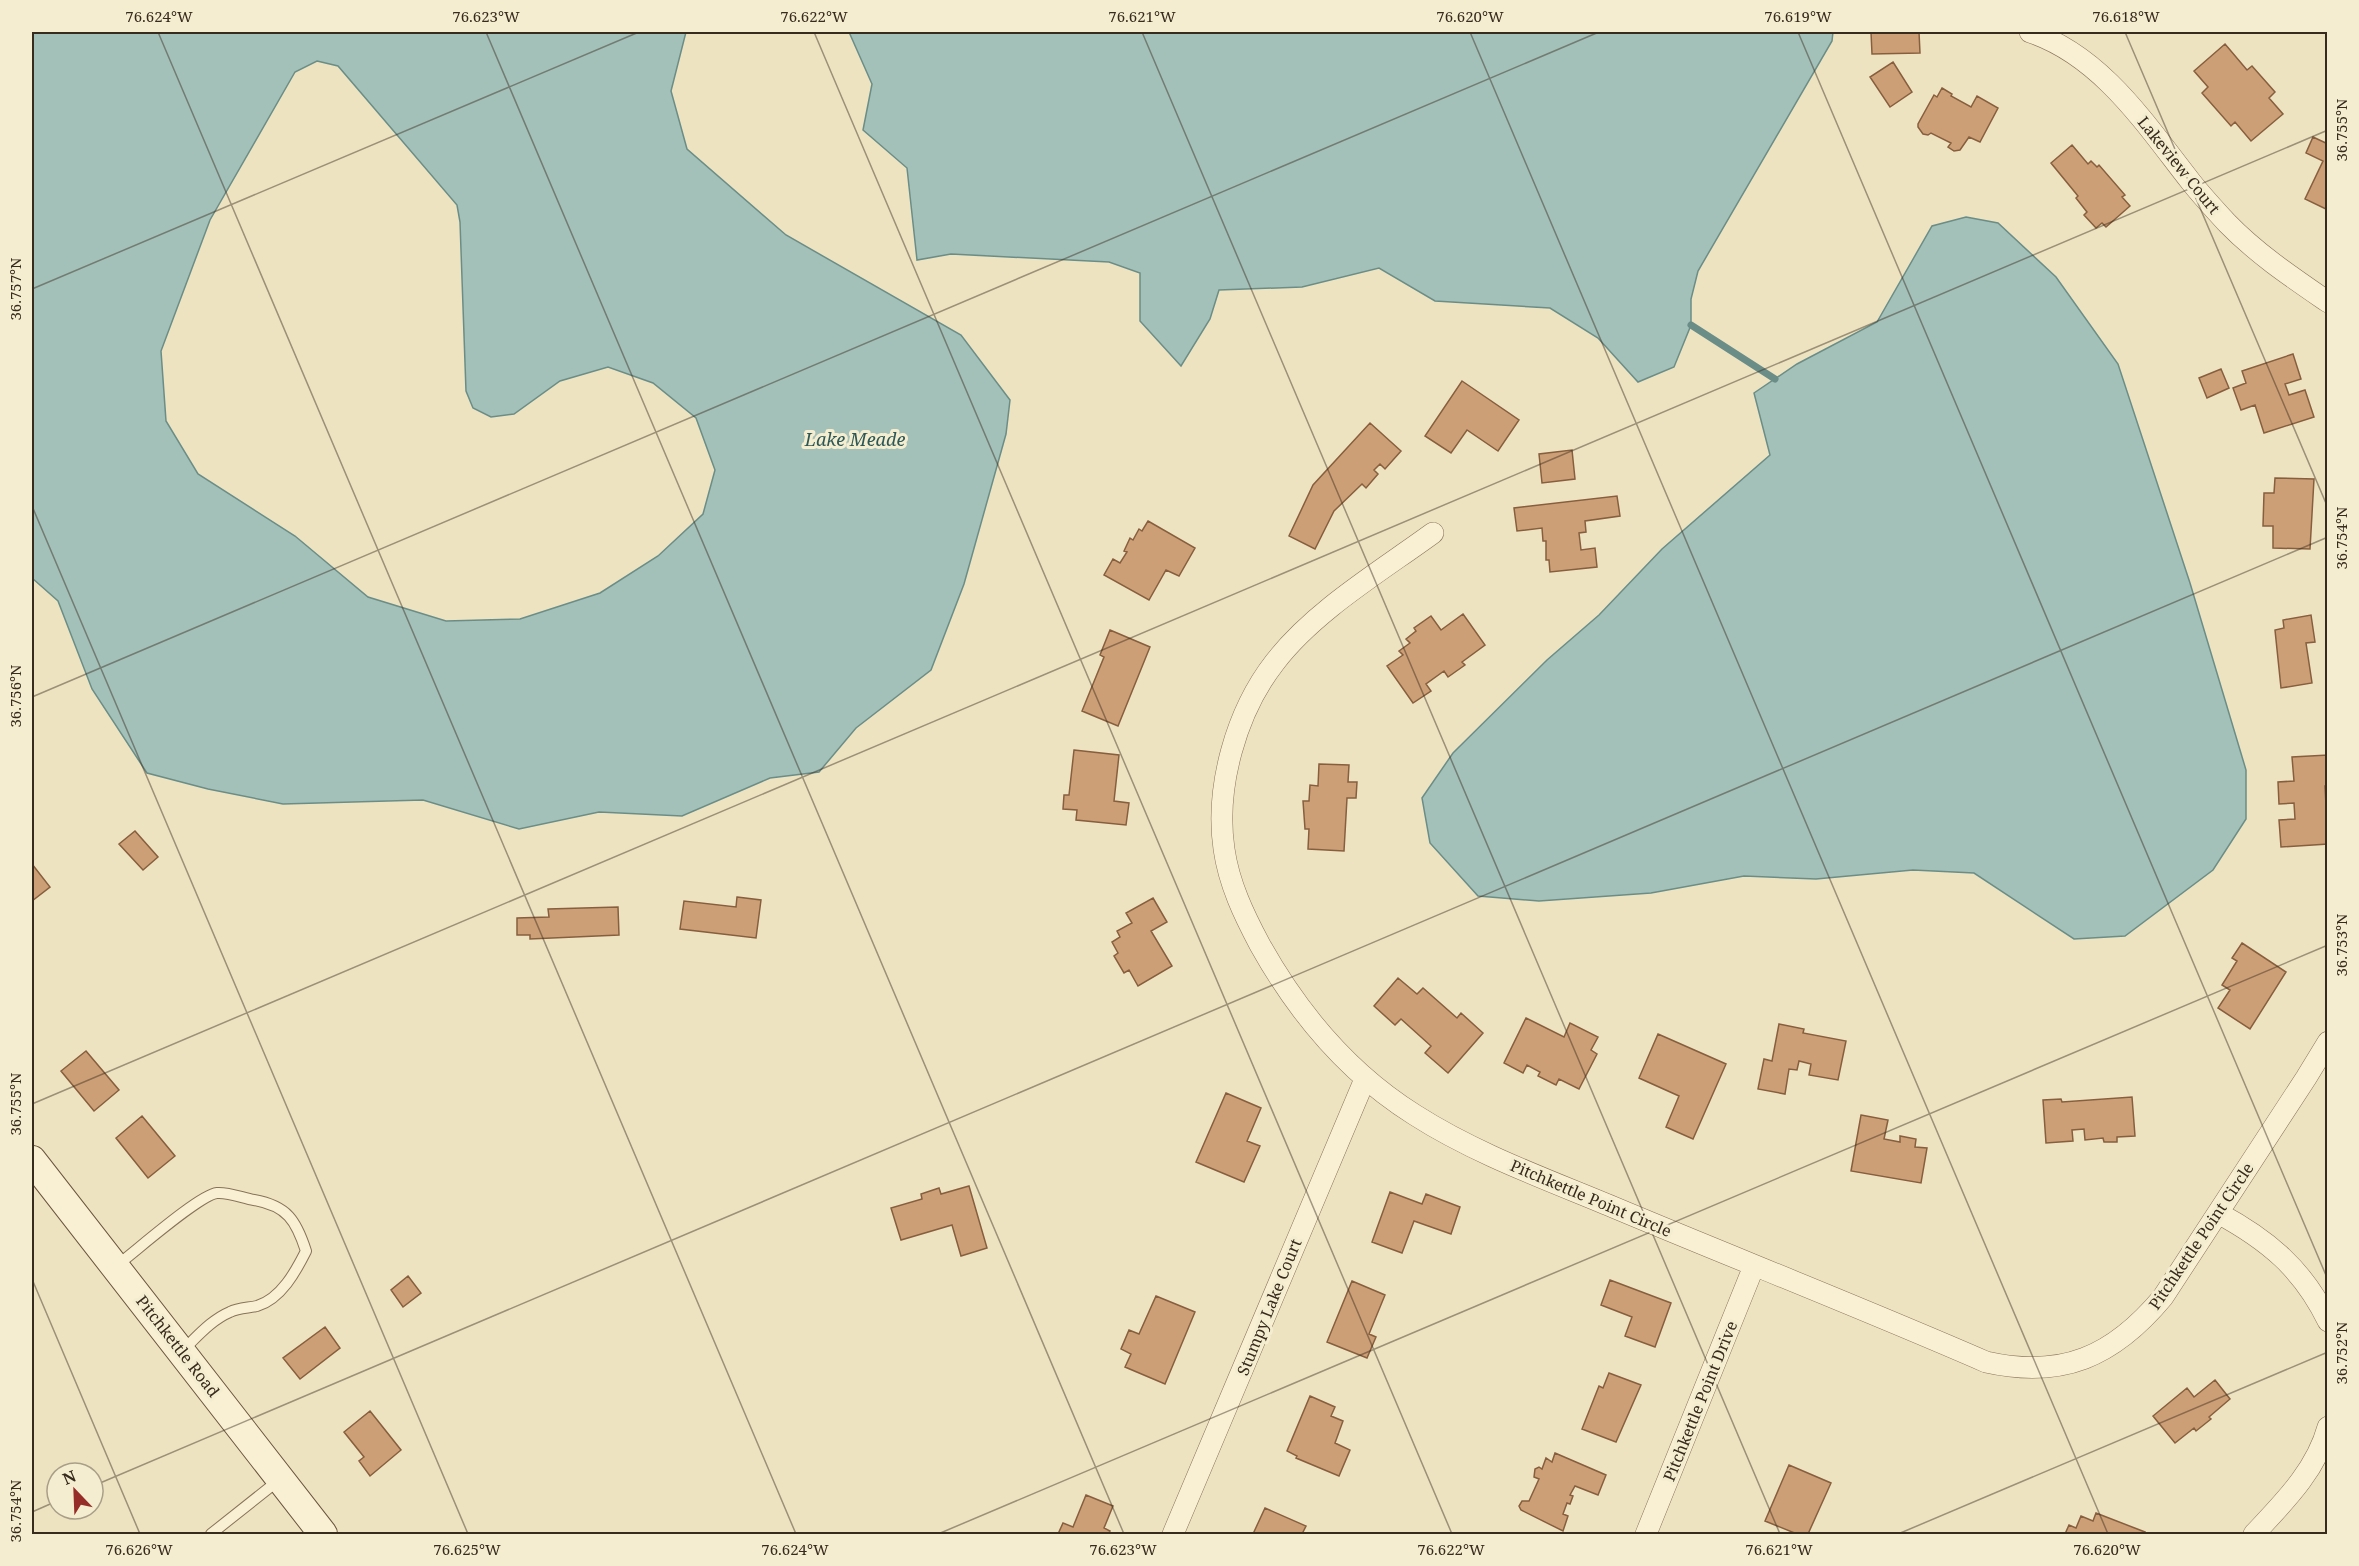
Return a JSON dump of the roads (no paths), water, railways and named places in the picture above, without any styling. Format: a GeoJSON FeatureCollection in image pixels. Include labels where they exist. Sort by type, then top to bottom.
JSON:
{"type":"FeatureCollection","features":[{"type":"Feature","properties":{"kind":"main road","name":"Pitchkettle Road"},"geometry":{"type":"LineString","coordinates":[[32,1160],[323,1534]]}},
{"type":"Feature","properties":{"kind":"street","name":"Lakeview Court"},"geometry":{"type":"LineString","coordinates":[[2030,32],[2045,37],[2073,53],[2111,85],[2144,120],[2192,184],[2230,225],[2271,262],[2328,302]]}},
{"type":"Feature","properties":{"kind":"street","name":"Pitchkettle Point Circle"},"geometry":{"type":"LineString","coordinates":[[1433,532],[1317,618],[1291,642],[1273,664],[1258,688],[1232,751],[1225,789],[1222,828],[1224,851],[1233,886],[1246,920],[1275,971],[1298,1005],[1337,1053],[1365,1078],[1413,1114],[1479,1150],[1986,1362],[2013,1368],[2041,1369],[2068,1364],[2095,1354],[2121,1339],[2144,1320],[2163,1297],[2328,1042]]}},
{"type":"Feature","properties":{"kind":"street","name":"Stumpy Lake Court"},"geometry":{"type":"LineString","coordinates":[[1173,1534],[1365,1078]]}},
{"type":"Feature","properties":{"kind":"street"},"geometry":{"type":"LineString","coordinates":[[2218,1213],[2271,1245],[2296,1270],[2318,1301],[2328,1321]]}},
{"type":"Feature","properties":{"kind":"street","name":"Pitchkettle Point Drive"},"geometry":{"type":"LineString","coordinates":[[1646,1534],[1754,1266]]}},
{"type":"Feature","properties":{"kind":"street"},"geometry":{"type":"LineString","coordinates":[[2254,1534],[2292,1493],[2311,1466],[2328,1427]]}},
{"type":"Feature","properties":{"kind":"lane"},"geometry":{"type":"LineString","coordinates":[[116,1266],[200,1201],[218,1193],[272,1203],[288,1214],[300,1231],[306,1251],[295,1274],[278,1293],[260,1305],[230,1311],[208,1325],[182,1351]]}},
{"type":"Feature","properties":{"kind":"lane"},"geometry":{"type":"LineString","coordinates":[[211,1534],[281,1479]]}},
{"type":"Feature","properties":{"kind":"water","name":"Lake Meade"},"geometry":{"type":"Polygon","coordinates":[[[32,32],[686,32],[671,91],[687,149],[786,235],[961,335],[1010,400],[1006,434],[964,584],[931,670],[856,728],[819,772],[770,778],[682,816],[599,812],[519,829],[423,800],[283,804],[208,789],[147,773],[92,689],[58,601],[32,578],[32,32]],[[317,61],[295,72],[210,220],[161,351],[166,421],[198,474],[295,536],[368,597],[446,621],[520,619],[600,593],[658,556],[703,514],[715,470],[696,418],[653,383],[608,367],[560,381],[514,414],[491,417],[473,408],[466,391],[460,222],[457,205],[338,66],[317,61]]]}},
{"type":"Feature","properties":{"kind":"water"},"geometry":{"type":"Polygon","coordinates":[[[849,32],[1833,32],[1832,41],[1698,271],[1691,299],[1691,325],[1674,367],[1638,382],[1598,338],[1550,308],[1435,301],[1379,268],[1302,287],[1219,290],[1210,319],[1181,366],[1140,321],[1140,273],[1109,262],[951,254],[917,260],[907,168],[863,130],[872,84],[849,32]]]}},
{"type":"Feature","properties":{"kind":"water"},"geometry":{"type":"Polygon","coordinates":[[[1966,217],[1998,223],[2056,277],[2118,364],[2190,583],[2246,770],[2246,819],[2213,870],[2125,936],[2074,939],[1974,873],[1913,870],[1816,879],[1744,876],[1651,893],[1539,901],[1478,896],[1430,843],[1422,798],[1453,753],[1547,660],[1599,615],[1662,549],[1770,455],[1754,393],[1797,364],[1877,322],[1932,226],[1966,217]]]}},
{"type":"Feature","properties":{"kind":"waterway"},"geometry":{"type":"LineString","coordinates":[[1691,325],[1775,379]]}}]}
